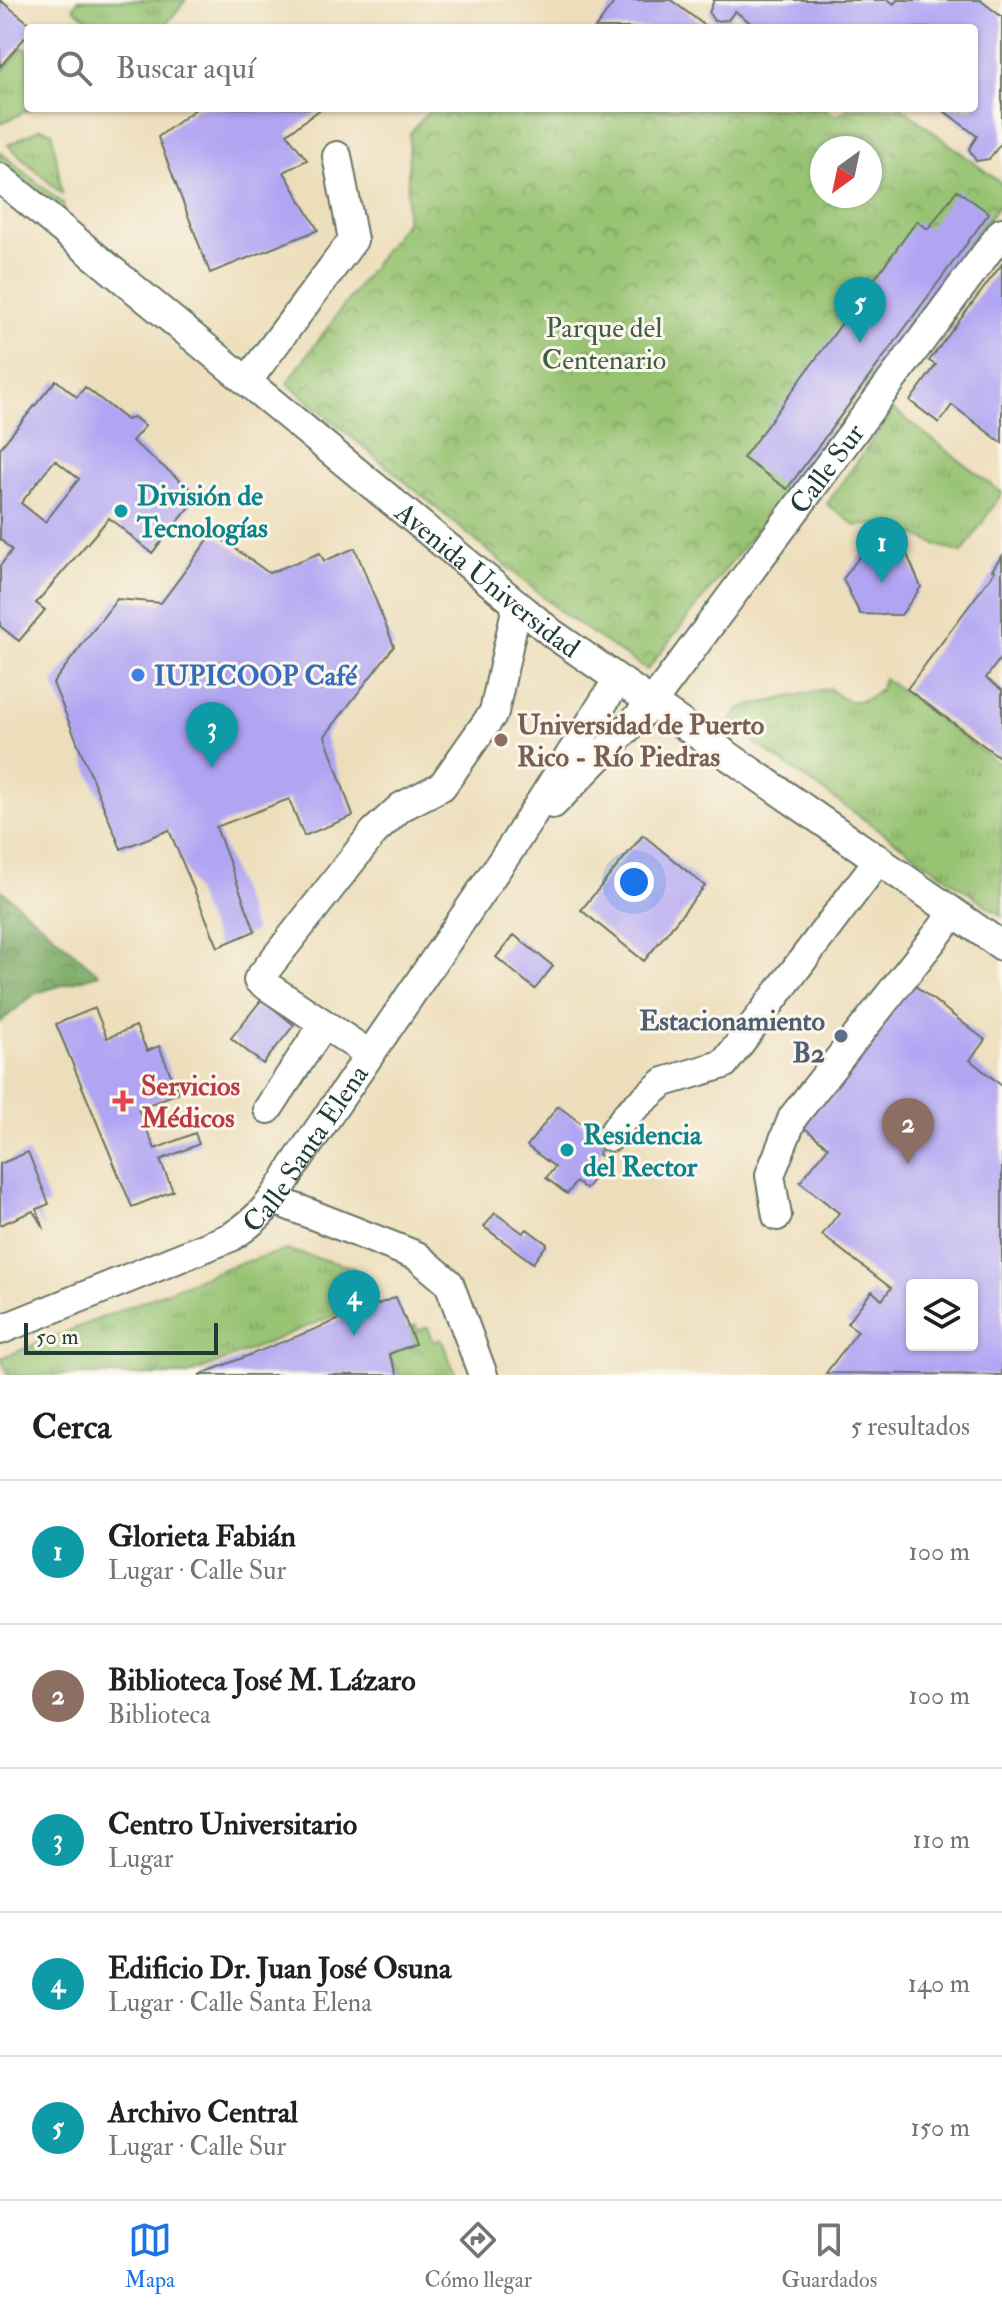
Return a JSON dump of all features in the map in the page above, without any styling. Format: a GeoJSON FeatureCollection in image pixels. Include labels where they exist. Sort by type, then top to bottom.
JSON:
{"type":"FeatureCollection","features":[{"type":"Feature","properties":{"kind":"street"},"geometry":{"type":"LineString","coordinates":[[248,380],[353,240],[337,156]]}},
{"type":"Feature","properties":{"kind":"street","name":"Avenida Universidad"},"geometry":{"type":"LineString","coordinates":[[0,178],[517,605],[617,681],[1002,946]]}},
{"type":"Feature","properties":{"kind":"street","name":"Calle Sur"},"geometry":{"type":"LineString","coordinates":[[651,704],[1002,232]]}},
{"type":"Feature","properties":{"kind":"street"},"geometry":{"type":"LineString","coordinates":[[369,1054],[258,980],[374,832],[401,807],[442,786],[494,712],[517,605]]}},
{"type":"Feature","properties":{"kind":"street","name":"Calle Santa Elena"},"geometry":{"type":"LineString","coordinates":[[0,1330],[231,1237],[253,1223],[275,1200],[293,1167],[513,845],[617,681]]}},
{"type":"Feature","properties":{"kind":"street","name":"Calle Santa Elena"},"geometry":{"type":"LineString","coordinates":[[513,845],[651,704]]}},
{"type":"Feature","properties":{"kind":"street"},"geometry":{"type":"LineString","coordinates":[[610,1137],[627,1114],[664,1082],[724,1064],[879,859]]}},
{"type":"Feature","properties":{"kind":"street"},"geometry":{"type":"LineString","coordinates":[[777,1216],[770,1175],[793,1117],[954,913]]}},
{"type":"Feature","properties":{"kind":"street"},"geometry":{"type":"LineString","coordinates":[[268,1109],[323,1025]]}},
{"type":"Feature","properties":{"kind":"street"},"geometry":{"type":"LineString","coordinates":[[275,1200],[417,1256],[449,1283],[483,1375]]}},
{"type":"Feature","properties":{"kind":"green space"},"geometry":{"type":"Polygon","coordinates":[[[78,0],[186,0],[166,24],[95,24],[73,8],[78,0]]]}},
{"type":"Feature","properties":{"kind":"green space"},"geometry":{"type":"Polygon","coordinates":[[[24,48],[24,112],[0,124],[0,74],[24,48]]]}},
{"type":"Feature","properties":{"kind":"green space","name":"Parque del Centenario"},"geometry":{"type":"Polygon","coordinates":[[[428,112],[830,112],[836,116],[843,112],[907,112],[1002,184],[1002,201],[786,492],[647,670],[566,616],[287,383],[406,221],[410,133],[428,112]]]}},
{"type":"Feature","properties":{"kind":"green space"},"geometry":{"type":"Polygon","coordinates":[[[41,128],[52,132],[62,194],[8,145],[41,128]]]}},
{"type":"Feature","properties":{"kind":"green space"},"geometry":{"type":"Polygon","coordinates":[[[0,152],[63,204],[65,215],[0,161],[0,152]]]}},
{"type":"Feature","properties":{"kind":"green space"},"geometry":{"type":"Polygon","coordinates":[[[894,410],[1002,493],[962,553],[899,529],[856,526],[827,504],[894,410]]]}},
{"type":"Feature","properties":{"kind":"green space"},"geometry":{"type":"Polygon","coordinates":[[[884,678],[1002,766],[1002,916],[728,724],[740,708],[830,688],[848,701],[862,700],[880,689],[884,678]]]}},
{"type":"Feature","properties":{"kind":"green space"},"geometry":{"type":"Polygon","coordinates":[[[0,889],[99,974],[36,993],[0,1022],[0,889]]]}},
{"type":"Feature","properties":{"kind":"green space"},"geometry":{"type":"Polygon","coordinates":[[[286,1250],[353,1267],[365,1303],[188,1375],[8,1375],[1,1358],[228,1267],[286,1250]]]}},
{"type":"Feature","properties":{"kind":"green space"},"geometry":{"type":"Polygon","coordinates":[[[416,1325],[418,1331],[428,1327],[434,1342],[441,1339],[456,1375],[398,1375],[389,1354],[415,1344],[408,1328],[416,1325]]]}},
{"type":"Feature","properties":{"kind":"building"},"geometry":{"type":"Polygon","coordinates":[[[0,0],[30,24],[24,24],[24,39],[0,67],[0,0]]]}},
{"type":"Feature","properties":{"kind":"building"},"geometry":{"type":"Polygon","coordinates":[[[616,0],[671,0],[703,24],[598,24],[616,0]]]}},
{"type":"Feature","properties":{"kind":"building"},"geometry":{"type":"Polygon","coordinates":[[[714,0],[888,0],[894,4],[897,0],[980,0],[1002,17],[1002,142],[989,159],[976,161],[969,149],[977,136],[945,112],[978,112],[978,24],[752,24],[735,11],[728,20],[714,21],[709,13],[714,0]]]}},
{"type":"Feature","properties":{"kind":"building"},"geometry":{"type":"Polygon","coordinates":[[[192,112],[317,112],[287,134],[307,160],[284,172],[318,230],[210,273],[158,137],[192,112]]]}},
{"type":"Feature","properties":{"kind":"building"},"geometry":{"type":"Polygon","coordinates":[[[957,190],[989,213],[787,489],[743,458],[917,221],[928,229],[957,190]]]}},
{"type":"Feature","properties":{"kind":"building"},"geometry":{"type":"Polygon","coordinates":[[[1002,264],[1002,443],[952,405],[939,423],[910,401],[936,365],[929,361],[1002,264]]]}},
{"type":"Feature","properties":{"kind":"building","name":"División de Tecnologías"},"geometry":{"type":"Polygon","coordinates":[[[56,380],[77,397],[85,387],[127,420],[134,417],[145,426],[132,441],[199,496],[152,553],[109,518],[36,603],[45,610],[19,641],[0,626],[0,566],[12,550],[0,539],[0,448],[56,380]],[[55,460],[21,503],[45,522],[79,479],[55,460]]]}},
{"type":"Feature","properties":{"kind":"building"},"geometry":{"type":"Polygon","coordinates":[[[213,533],[269,573],[320,553],[324,561],[355,548],[394,646],[325,736],[353,816],[304,836],[289,799],[216,827],[255,931],[218,947],[169,830],[121,849],[53,683],[117,599],[161,603],[213,533]]]}},
{"type":"Feature","properties":{"kind":"building"},"geometry":{"type":"Polygon","coordinates":[[[866,548],[906,552],[921,587],[901,615],[860,614],[843,579],[866,548]]]}},
{"type":"Feature","properties":{"kind":"building"},"geometry":{"type":"Polygon","coordinates":[[[1002,556],[1002,656],[986,678],[1002,690],[1002,759],[907,689],[995,571],[992,570],[1002,556]]]}},
{"type":"Feature","properties":{"kind":"building"},"geometry":{"type":"Polygon","coordinates":[[[643,835],[705,886],[644,961],[581,910],[643,835]]]}},
{"type":"Feature","properties":{"kind":"building"},"geometry":{"type":"Polygon","coordinates":[[[514,935],[553,966],[535,989],[496,957],[514,935]]]}},
{"type":"Feature","properties":{"kind":"building"},"geometry":{"type":"Polygon","coordinates":[[[913,984],[985,1040],[970,1060],[1002,1086],[1002,1375],[826,1373],[858,1331],[847,1323],[872,1291],[882,1300],[891,1288],[822,1235],[839,1213],[800,1182],[828,1147],[802,1126],[913,984]]]}},
{"type":"Feature","properties":{"kind":"building"},"geometry":{"type":"Polygon","coordinates":[[[262,999],[294,1025],[263,1064],[231,1038],[262,999]]]}},
{"type":"Feature","properties":{"kind":"building","name":"Servicios Médicos"},"geometry":{"type":"Polygon","coordinates":[[[95,1008],[107,1038],[136,1026],[147,1051],[159,1046],[178,1093],[138,1109],[155,1149],[195,1133],[199,1144],[160,1160],[173,1191],[132,1207],[56,1024],[95,1008]]]}},
{"type":"Feature","properties":{"kind":"building","name":"Residencia del Rector"},"geometry":{"type":"Polygon","coordinates":[[[558,1106],[607,1143],[598,1154],[608,1161],[586,1189],[576,1182],[567,1194],[546,1178],[555,1167],[527,1146],[558,1106]]]}},
{"type":"Feature","properties":{"kind":"building"},"geometry":{"type":"Polygon","coordinates":[[[28,1152],[49,1204],[37,1209],[44,1229],[33,1211],[0,1225],[0,1164],[28,1152]]]}},
{"type":"Feature","properties":{"kind":"building"},"geometry":{"type":"Polygon","coordinates":[[[495,1213],[523,1233],[527,1229],[547,1244],[533,1263],[484,1227],[495,1213]]]}},
{"type":"Feature","properties":{"kind":"building"},"geometry":{"type":"Polygon","coordinates":[[[396,1297],[415,1344],[389,1354],[398,1375],[199,1375],[396,1297]]]}},
{"type":"Feature","properties":{"kind":"place","name":"Archivo Central"},"geometry":{"type":"Point","coordinates":[860,343]}},
{"type":"Feature","properties":{"kind":"place","name":"División de Tecnologías"},"geometry":{"type":"Point","coordinates":[121,511]}},
{"type":"Feature","properties":{"kind":"place","name":"Glorieta Fabián"},"geometry":{"type":"Point","coordinates":[882,583]}},
{"type":"Feature","properties":{"kind":"place","name":"IUPICOOP Café"},"geometry":{"type":"Point","coordinates":[138,675]}},
{"type":"Feature","properties":{"kind":"place","name":"Universidad de Puerto Rico - Río Piedras"},"geometry":{"type":"Point","coordinates":[501,740]}},
{"type":"Feature","properties":{"kind":"place","name":"Centro Universitario"},"geometry":{"type":"Point","coordinates":[212,768]}},
{"type":"Feature","properties":{"kind":"place","name":"Estacionamiento B2"},"geometry":{"type":"Point","coordinates":[841,1036]}},
{"type":"Feature","properties":{"kind":"place","name":"Servicios Médicos"},"geometry":{"type":"Point","coordinates":[123,1101]}},
{"type":"Feature","properties":{"kind":"place","name":"Residencia del Rector"},"geometry":{"type":"Point","coordinates":[567,1150]}},
{"type":"Feature","properties":{"kind":"place","name":"Biblioteca José M. Lázaro"},"geometry":{"type":"Point","coordinates":[908,1164]}},
{"type":"Feature","properties":{"kind":"place","name":"Edificio Dr. Juan José Osuna"},"geometry":{"type":"Point","coordinates":[354,1336]}}]}
